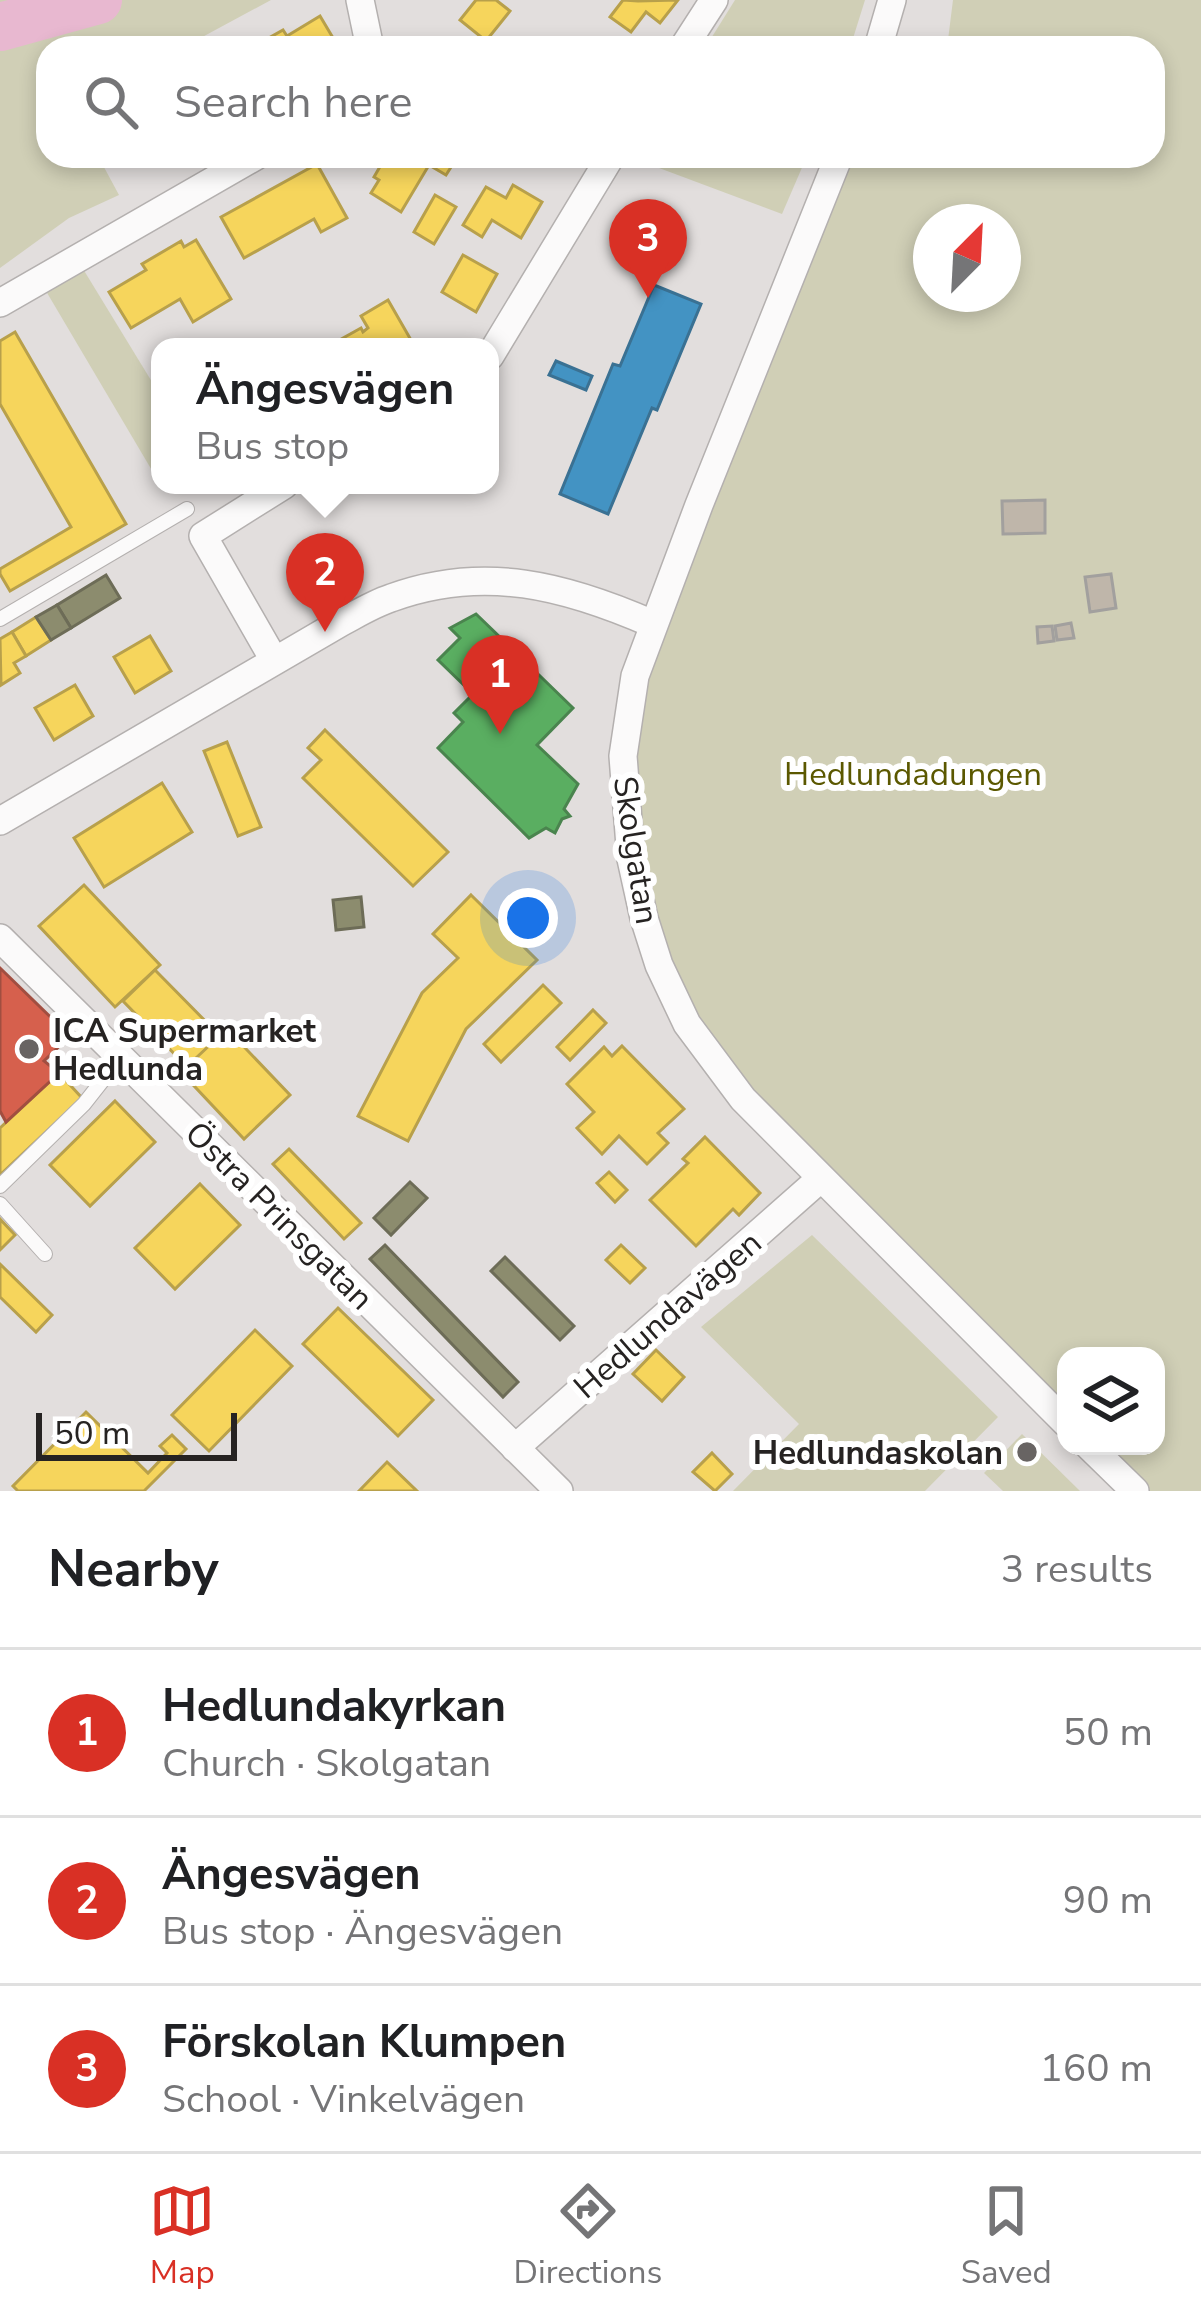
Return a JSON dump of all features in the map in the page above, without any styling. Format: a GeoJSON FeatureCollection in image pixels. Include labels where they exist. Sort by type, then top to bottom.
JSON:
{"type":"FeatureCollection","features":[{"type":"Feature","properties":{"kind":"street"},"geometry":{"type":"LineString","coordinates":[[360,0],[368,36]]}},
{"type":"Feature","properties":{"kind":"street"},"geometry":{"type":"LineString","coordinates":[[691,36],[714,0]]}},
{"type":"Feature","properties":{"kind":"street"},"geometry":{"type":"LineString","coordinates":[[882,36],[892,0]]}},
{"type":"Feature","properties":{"kind":"street"},"geometry":{"type":"LineString","coordinates":[[0,303],[235,168]]}},
{"type":"Feature","properties":{"kind":"street"},"geometry":{"type":"LineString","coordinates":[[499,341],[604,168]]}},
{"type":"Feature","properties":{"kind":"street","name":"Skolgatan"},"geometry":{"type":"LineString","coordinates":[[834,168],[635,676],[623,756],[631,859],[659,964],[687,1024],[743,1100],[1057,1414]]}},
{"type":"Feature","properties":{"kind":"street"},"geometry":{"type":"LineString","coordinates":[[270,494],[203,536],[274,660]]}},
{"type":"Feature","properties":{"kind":"street"},"geometry":{"type":"LineString","coordinates":[[0,821],[274,660],[386,599],[422,588],[464,580],[546,586],[602,601],[653,624]]}},
{"type":"Feature","properties":{"kind":"street","name":"Östra Prinsgatan"},"geometry":{"type":"LineString","coordinates":[[0,938],[559,1491]]}},
{"type":"Feature","properties":{"kind":"street","name":"Hedlundavägen"},"geometry":{"type":"LineString","coordinates":[[515,1448],[820,1179]]}},
{"type":"Feature","properties":{"kind":"street"},"geometry":{"type":"LineString","coordinates":[[1098,1455],[1135,1491]]}},
{"type":"Feature","properties":{"kind":"lane"},"geometry":{"type":"LineString","coordinates":[[0,619],[187,509]]}},
{"type":"Feature","properties":{"kind":"lane"},"geometry":{"type":"LineString","coordinates":[[0,1186],[84,1104],[121,1057]]}},
{"type":"Feature","properties":{"kind":"lane"},"geometry":{"type":"LineString","coordinates":[[0,1204],[45,1254]]}},
{"type":"Feature","properties":{"kind":"green space"},"geometry":{"type":"Polygon","coordinates":[[[0,0],[271,0],[204,36],[36,36],[36,168],[104,168],[119,195],[69,218],[0,268],[0,0]]]}},
{"type":"Feature","properties":{"kind":"green space"},"geometry":{"type":"Polygon","coordinates":[[[735,0],[865,0],[854,36],[712,36],[735,0]]]}},
{"type":"Feature","properties":{"kind":"green space","name":"Hedlundadungen"},"geometry":{"type":"Polygon","coordinates":[[[953,0],[1201,0],[1201,1491],[1135,1491],[1098,1455],[1165,1455],[1165,1347],[1057,1347],[1057,1414],[687,1024],[631,859],[635,676],[834,168],[1165,168],[1165,36],[948,36],[953,0]]]}},
{"type":"Feature","properties":{"kind":"green space"},"geometry":{"type":"Polygon","coordinates":[[[659,168],[802,168],[782,214],[659,168]]]}},
{"type":"Feature","properties":{"kind":"green space"},"geometry":{"type":"Polygon","coordinates":[[[80,264],[151,380],[151,469],[43,286],[80,264]]]}},
{"type":"Feature","properties":{"kind":"green space"},"geometry":{"type":"Polygon","coordinates":[[[812,1235],[998,1417],[925,1491],[733,1491],[799,1424],[701,1327],[812,1235]]]}},
{"type":"Feature","properties":{"kind":"green space"},"geometry":{"type":"Polygon","coordinates":[[[1022,1434],[1080,1491],[1003,1491],[984,1473],[1022,1434]]]}},
{"type":"Feature","properties":{"kind":"building: Homes"},"geometry":{"type":"Polygon","coordinates":[[[476,0],[496,0],[510,11],[490,36],[480,36],[460,20],[476,0]]]}},
{"type":"Feature","properties":{"kind":"building: Homes"},"geometry":{"type":"Polygon","coordinates":[[[623,0],[678,0],[660,23],[646,12],[631,32],[610,17],[623,0]]]}},
{"type":"Feature","properties":{"kind":"building: Homes"},"geometry":{"type":"Polygon","coordinates":[[[320,16],[332,36],[287,36],[320,16]]]}},
{"type":"Feature","properties":{"kind":"building: Homes"},"geometry":{"type":"Polygon","coordinates":[[[310,168],[319,168],[347,218],[321,232],[314,219],[244,258],[221,217],[310,168]]]}},
{"type":"Feature","properties":{"kind":"building: Homes"},"geometry":{"type":"Polygon","coordinates":[[[379,168],[427,168],[401,212],[371,193],[379,180],[374,177],[379,168]]]}},
{"type":"Feature","properties":{"kind":"building: Homes"},"geometry":{"type":"Polygon","coordinates":[[[513,185],[542,202],[521,238],[492,220],[482,237],[463,225],[486,187],[506,198],[513,185]]]}},
{"type":"Feature","properties":{"kind":"building: Homes"},"geometry":{"type":"Polygon","coordinates":[[[435,195],[456,207],[434,244],[414,232],[435,195]]]}},
{"type":"Feature","properties":{"kind":"building: Homes"},"geometry":{"type":"Polygon","coordinates":[[[196,240],[231,299],[193,322],[180,299],[131,328],[109,292],[146,270],[142,264],[181,241],[184,247],[196,240]]]}},
{"type":"Feature","properties":{"kind":"building: Homes"},"geometry":{"type":"Polygon","coordinates":[[[463,255],[497,274],[476,312],[442,292],[463,255]]]}},
{"type":"Feature","properties":{"kind":"building: Homes"},"geometry":{"type":"Polygon","coordinates":[[[388,300],[410,338],[343,338],[368,328],[361,316],[388,300]]]}},
{"type":"Feature","properties":{"kind":"building: Homes"},"geometry":{"type":"Polygon","coordinates":[[[15,332],[126,524],[10,591],[0,569],[71,527],[0,404],[0,341],[15,332]]]}},
{"type":"Feature","properties":{"kind":"building: Homes"},"geometry":{"type":"Polygon","coordinates":[[[36,617],[51,640],[26,656],[12,632],[36,617]]]}},
{"type":"Feature","properties":{"kind":"building: Homes"},"geometry":{"type":"Polygon","coordinates":[[[12,632],[26,656],[14,663],[20,673],[1,685],[0,639],[12,632]]]}},
{"type":"Feature","properties":{"kind":"building: Homes"},"geometry":{"type":"Polygon","coordinates":[[[150,636],[171,671],[135,693],[114,657],[150,636]]]}},
{"type":"Feature","properties":{"kind":"building: Homes"},"geometry":{"type":"Polygon","coordinates":[[[75,685],[93,716],[54,740],[35,708],[75,685]]]}},
{"type":"Feature","properties":{"kind":"building: Homes"},"geometry":{"type":"Polygon","coordinates":[[[325,730],[448,852],[413,886],[303,778],[321,760],[308,748],[325,730]]]}},
{"type":"Feature","properties":{"kind":"building: Homes"},"geometry":{"type":"Polygon","coordinates":[[[227,742],[261,827],[238,836],[204,751],[227,742]]]}},
{"type":"Feature","properties":{"kind":"building: Homes"},"geometry":{"type":"Polygon","coordinates":[[[162,783],[192,832],[104,887],[74,838],[162,783]]]}},
{"type":"Feature","properties":{"kind":"building: Homes"},"geometry":{"type":"Polygon","coordinates":[[[84,885],[160,965],[115,1007],[39,926],[84,885]]]}},
{"type":"Feature","properties":{"kind":"building: Homes"},"geometry":{"type":"Polygon","coordinates":[[[471,895],[537,960],[466,1029],[408,1141],[358,1116],[422,993],[458,958],[433,934],[471,895]]]}},
{"type":"Feature","properties":{"kind":"building: Homes"},"geometry":{"type":"Polygon","coordinates":[[[155,970],[220,1036],[187,1067],[123,1001],[155,970]]]}},
{"type":"Feature","properties":{"kind":"building: Homes"},"geometry":{"type":"Polygon","coordinates":[[[543,985],[561,1003],[501,1062],[484,1044],[543,985]]]}},
{"type":"Feature","properties":{"kind":"building: Homes"},"geometry":{"type":"Polygon","coordinates":[[[593,1010],[606,1023],[570,1060],[557,1047],[593,1010]]]}},
{"type":"Feature","properties":{"kind":"building: Homes"},"geometry":{"type":"Polygon","coordinates":[[[227,1029],[290,1095],[244,1139],[181,1072],[227,1029]]]}},
{"type":"Feature","properties":{"kind":"building: Homes"},"geometry":{"type":"Polygon","coordinates":[[[622,1046],[684,1109],[658,1133],[668,1143],[647,1164],[619,1136],[602,1154],[577,1128],[594,1112],[567,1084],[604,1047],[612,1056],[622,1046]]]}},
{"type":"Feature","properties":{"kind":"building: Homes"},"geometry":{"type":"Polygon","coordinates":[[[59,1073],[82,1098],[0,1175],[0,1128],[59,1073]]]}},
{"type":"Feature","properties":{"kind":"building: Homes"},"geometry":{"type":"Polygon","coordinates":[[[115,1101],[155,1142],[90,1206],[50,1165],[115,1101]]]}},
{"type":"Feature","properties":{"kind":"building: Homes"},"geometry":{"type":"Polygon","coordinates":[[[705,1137],[760,1193],[739,1215],[733,1209],[696,1246],[650,1200],[688,1163],[683,1159],[705,1137]]]}},
{"type":"Feature","properties":{"kind":"building: Homes"},"geometry":{"type":"Polygon","coordinates":[[[289,1149],[361,1223],[344,1239],[273,1164],[289,1149]]]}},
{"type":"Feature","properties":{"kind":"building: Homes"},"geometry":{"type":"Polygon","coordinates":[[[609,1172],[627,1190],[615,1202],[597,1183],[609,1172]]]}},
{"type":"Feature","properties":{"kind":"building: Homes"},"geometry":{"type":"Polygon","coordinates":[[[200,1184],[240,1225],[175,1289],[135,1248],[200,1184]]]}},
{"type":"Feature","properties":{"kind":"building: Homes"},"geometry":{"type":"Polygon","coordinates":[[[0,1219],[15,1235],[0,1250],[0,1219]]]}},
{"type":"Feature","properties":{"kind":"building: Homes"},"geometry":{"type":"Polygon","coordinates":[[[621,1245],[645,1268],[630,1283],[606,1260],[621,1245]]]}},
{"type":"Feature","properties":{"kind":"building: Homes"},"geometry":{"type":"Polygon","coordinates":[[[0,1264],[52,1315],[36,1332],[0,1297],[0,1264]]]}},
{"type":"Feature","properties":{"kind":"building: Homes"},"geometry":{"type":"Polygon","coordinates":[[[338,1308],[433,1400],[398,1436],[303,1344],[338,1308]]]}},
{"type":"Feature","properties":{"kind":"building: Homes"},"geometry":{"type":"Polygon","coordinates":[[[255,1330],[292,1366],[209,1451],[172,1415],[255,1330]]]}},
{"type":"Feature","properties":{"kind":"building: Homes"},"geometry":{"type":"Polygon","coordinates":[[[656,1350],[684,1377],[662,1401],[633,1374],[656,1350]]]}},
{"type":"Feature","properties":{"kind":"building: Homes"},"geometry":{"type":"Polygon","coordinates":[[[86,1412],[148,1473],[167,1453],[160,1446],[172,1435],[186,1449],[144,1491],[18,1491],[13,1486],[86,1412]]]}},
{"type":"Feature","properties":{"kind":"building: Homes"},"geometry":{"type":"Polygon","coordinates":[[[712,1453],[732,1474],[715,1491],[693,1472],[712,1453]]]}},
{"type":"Feature","properties":{"kind":"building: Homes"},"geometry":{"type":"Polygon","coordinates":[[[387,1462],[417,1491],[359,1491],[387,1462]]]}},
{"type":"Feature","properties":{"kind":"building: Shops","name":"ICA Supermarket Hedlunda"},"geometry":{"type":"Polygon","coordinates":[[[0,968],[70,1036],[44,1061],[59,1073],[6,1122],[0,1111],[0,968]]]}},
{"type":"Feature","properties":{"kind":"building: Schools"},"geometry":{"type":"Polygon","coordinates":[[[654,285],[701,304],[608,514],[560,494],[613,364],[620,366],[654,285]]]}},
{"type":"Feature","properties":{"kind":"building: Schools"},"geometry":{"type":"Polygon","coordinates":[[[556,361],[592,376],[586,390],[549,375],[556,361]]]}},
{"type":"Feature","properties":{"kind":"building: Public"},"geometry":{"type":"Polygon","coordinates":[[[476,614],[573,708],[537,745],[578,784],[564,809],[570,816],[562,819],[555,833],[546,828],[529,838],[438,748],[463,722],[454,713],[473,694],[438,660],[460,638],[450,628],[476,614]]]}},
{"type":"Feature","properties":{"kind":"building: Industry"},"geometry":{"type":"Polygon","coordinates":[[[106,575],[120,598],[71,628],[57,605],[106,575]]]}},
{"type":"Feature","properties":{"kind":"building: Industry"},"geometry":{"type":"Polygon","coordinates":[[[57,605],[71,628],[51,640],[36,617],[57,605]]]}},
{"type":"Feature","properties":{"kind":"building: Industry"},"geometry":{"type":"Polygon","coordinates":[[[361,897],[364,927],[336,930],[333,900],[361,897]]]}},
{"type":"Feature","properties":{"kind":"building: Industry"},"geometry":{"type":"Polygon","coordinates":[[[410,1182],[427,1198],[391,1235],[374,1218],[410,1182]]]}},
{"type":"Feature","properties":{"kind":"building: Industry"},"geometry":{"type":"Polygon","coordinates":[[[385,1245],[518,1382],[503,1397],[370,1259],[385,1245]]]}},
{"type":"Feature","properties":{"kind":"building: Industry"},"geometry":{"type":"Polygon","coordinates":[[[505,1257],[574,1326],[560,1340],[491,1271],[505,1257]]]}},
{"type":"Feature","properties":{"kind":"building: Other"},"geometry":{"type":"Polygon","coordinates":[[[1045,500],[1045,533],[1003,534],[1002,501],[1045,500]]]}},
{"type":"Feature","properties":{"kind":"building: Other"},"geometry":{"type":"Polygon","coordinates":[[[1111,574],[1116,608],[1090,612],[1085,577],[1111,574]]]}},
{"type":"Feature","properties":{"kind":"building: Other"},"geometry":{"type":"Polygon","coordinates":[[[1071,623],[1074,638],[1057,640],[1055,626],[1071,623]]]}},
{"type":"Feature","properties":{"kind":"building: Other"},"geometry":{"type":"Polygon","coordinates":[[[1052,626],[1054,641],[1038,643],[1037,627],[1052,626]]]}},
{"type":"Feature","properties":{"kind":"waterway"},"geometry":{"type":"LineString","coordinates":[[0,27],[98,0]]}},
{"type":"Feature","properties":{"kind":"place","name":"Förskolan Klumpen"},"geometry":{"type":"Point","coordinates":[648,298]}},
{"type":"Feature","properties":{"kind":"place","name":"Ängesvägen"},"geometry":{"type":"Point","coordinates":[325,632]}},
{"type":"Feature","properties":{"kind":"place","name":"Hedlundakyrkan"},"geometry":{"type":"Point","coordinates":[500,734]}},
{"type":"Feature","properties":{"kind":"place","name":"ICA Supermarket Hedlunda"},"geometry":{"type":"Point","coordinates":[29,1049]}},
{"type":"Feature","properties":{"kind":"place","name":"Hedlundaskolan"},"geometry":{"type":"Point","coordinates":[1027,1452]}}]}
